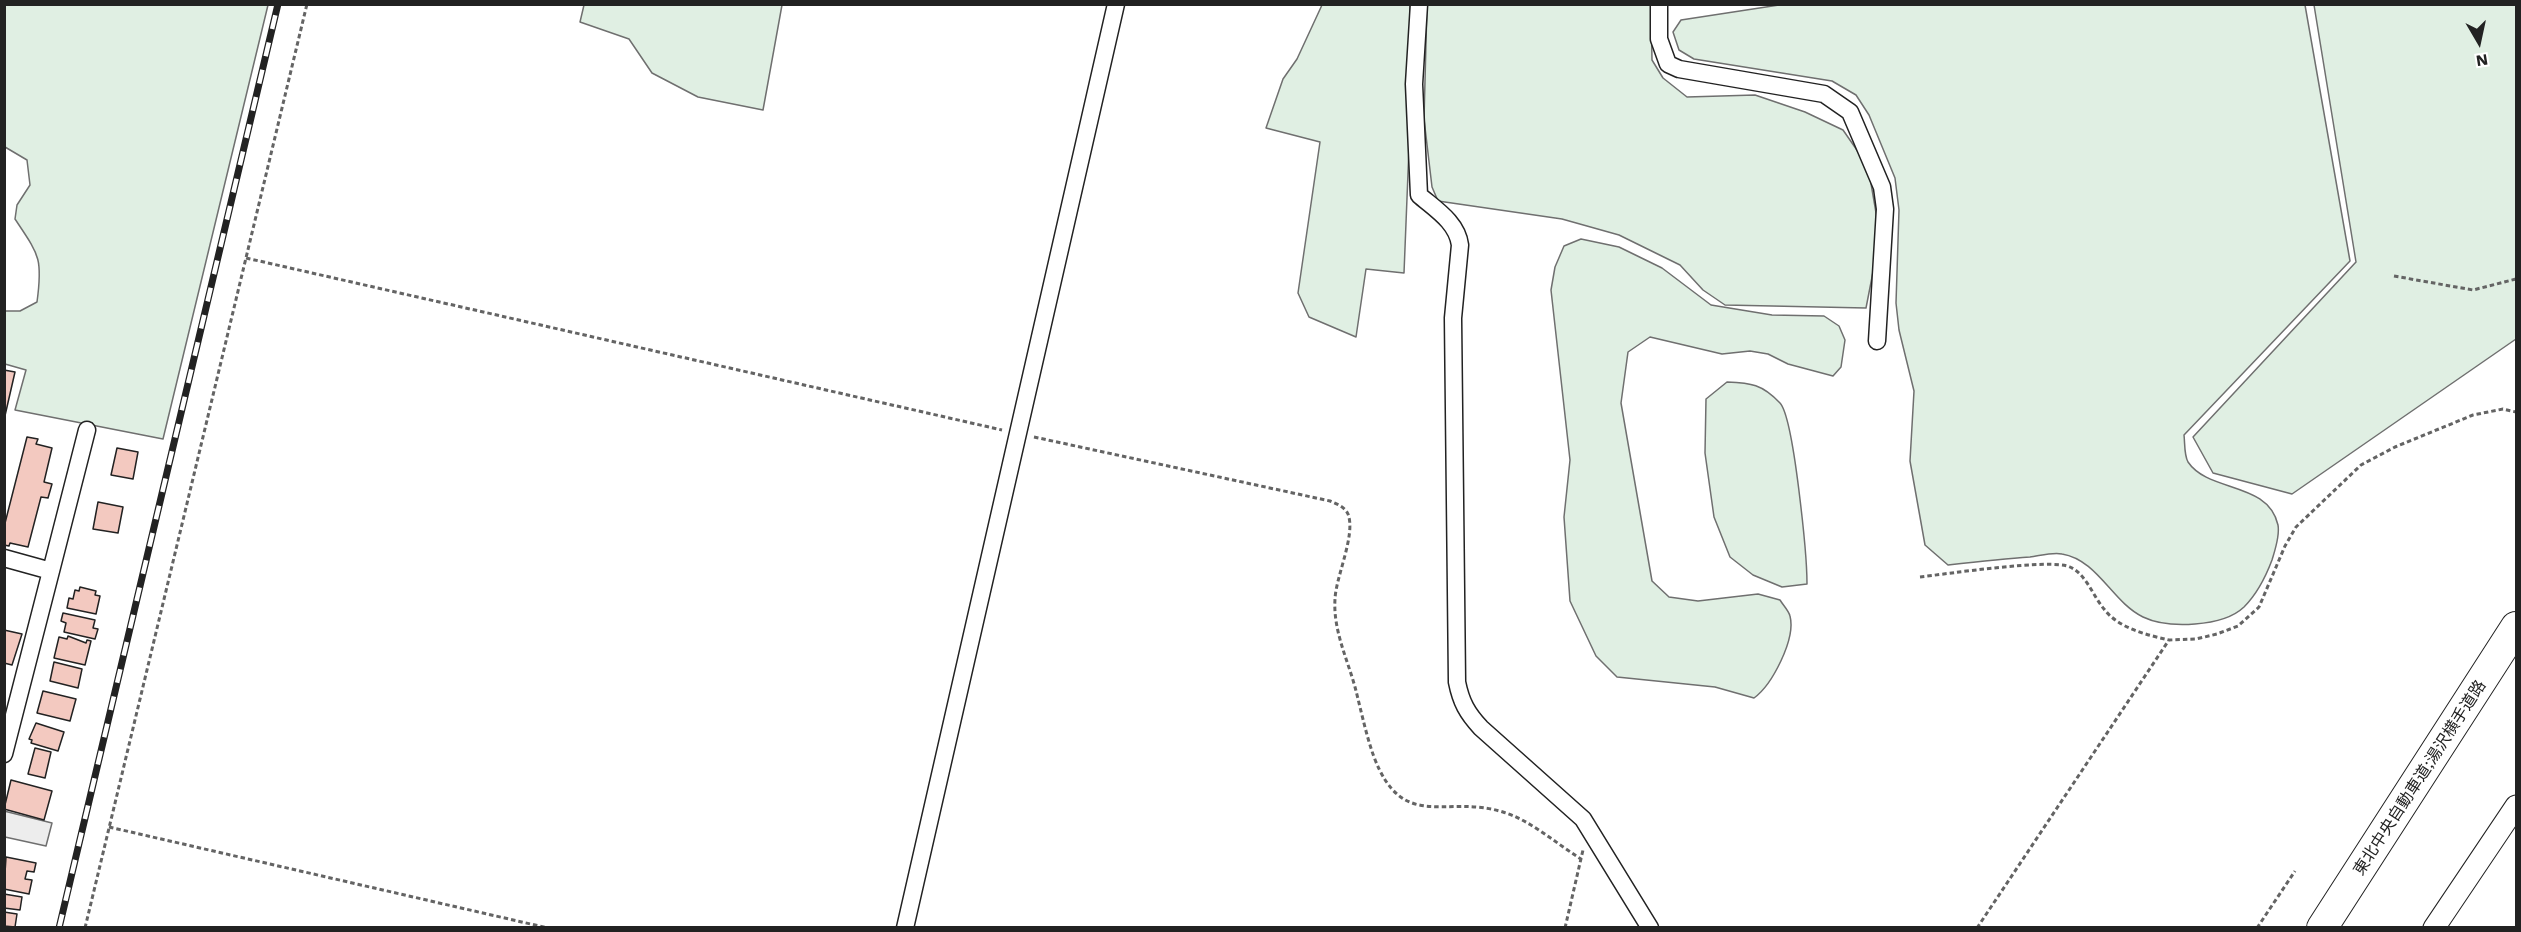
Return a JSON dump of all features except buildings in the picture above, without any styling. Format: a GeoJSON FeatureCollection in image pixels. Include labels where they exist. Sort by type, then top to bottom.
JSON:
{"type":"FeatureCollection","features":[{"type":"Feature","properties":{"kind":"highway","name":"東北中央自動車道;湯沢横手道路"},"geometry":{"type":"LineString","coordinates":[[2322,927],[2517,627]]}},
{"type":"Feature","properties":{"kind":"street"},"geometry":{"type":"LineString","coordinates":[[905,927],[1116,4]]}},
{"type":"Feature","properties":{"kind":"street"},"geometry":{"type":"LineString","coordinates":[[1419,4],[1414,84],[1419,195],[1452,224],[1458,234],[1460,245],[1453,318],[1457,682],[1460,699],[1468,714],[1481,728],[1588,825],[1650,927]]}},
{"type":"Feature","properties":{"kind":"street"},"geometry":{"type":"LineString","coordinates":[[1659,4],[1659,39],[1668,64],[1679,69],[1824,94],[1839,101],[1850,112],[1882,187],[1885,209],[1876,341]]}},
{"type":"Feature","properties":{"kind":"street"},"geometry":{"type":"LineString","coordinates":[[4,754],[11,695],[51,571],[87,430]]}},
{"type":"Feature","properties":{"kind":"street"},"geometry":{"type":"LineString","coordinates":[[4,558],[51,571]]}},
{"type":"Feature","properties":{"kind":"street"},"geometry":{"type":"LineString","coordinates":[[2434,927],[2517,806]]}},
{"type":"Feature","properties":{"kind":"path"},"geometry":{"type":"LineString","coordinates":[[85,927],[308,4]]}},
{"type":"Feature","properties":{"kind":"path"},"geometry":{"type":"LineString","coordinates":[[246,258],[1018,433],[1330,501],[1347,513],[1349,533],[1335,597],[1336,624],[1374,756],[1392,790],[1405,802],[1423,806],[1485,808],[1504,812],[1581,859]]}},
{"type":"Feature","properties":{"kind":"path"},"geometry":{"type":"LineString","coordinates":[[2394,276],[2473,290],[2517,279]]}},
{"type":"Feature","properties":{"kind":"path"},"geometry":{"type":"LineString","coordinates":[[1920,577],[2048,564],[2069,566],[2082,576],[2105,611],[2116,621],[2169,640],[2217,634],[2238,626],[2259,607],[2285,546],[2296,527],[2361,465],[2395,447],[2473,415],[2503,409],[2517,412]]}},
{"type":"Feature","properties":{"kind":"path"},"geometry":{"type":"LineString","coordinates":[[1977,927],[2169,640]]}},
{"type":"Feature","properties":{"kind":"path"},"geometry":{"type":"LineString","coordinates":[[1565,927],[1588,825]]}},
{"type":"Feature","properties":{"kind":"path"},"geometry":{"type":"LineString","coordinates":[[109,827],[548,927]]}},
{"type":"Feature","properties":{"kind":"path"},"geometry":{"type":"LineString","coordinates":[[2256,927],[2295,871]]}},
{"type":"Feature","properties":{"kind":"green space"},"geometry":{"type":"Polygon","coordinates":[[[5,5],[268,5],[163,439],[15,410],[26,370],[5,364],[5,311],[20,311],[37,302],[39,266],[34,249],[15,219],[17,205],[30,185],[27,160],[5,147],[5,5]]]}},
{"type":"Feature","properties":{"kind":"green space"},"geometry":{"type":"Polygon","coordinates":[[[584,5],[782,5],[763,110],[698,97],[652,73],[629,39],[580,22],[584,5]]]}},
{"type":"Feature","properties":{"kind":"green space"},"geometry":{"type":"Polygon","coordinates":[[[1322,5],[1410,5],[1409,148],[1404,273],[1366,269],[1356,337],[1309,317],[1298,293],[1320,142],[1266,128],[1283,79],[1297,59],[1322,5]]]}},
{"type":"Feature","properties":{"kind":"green space"},"geometry":{"type":"Polygon","coordinates":[[[1427,5],[1651,5],[1652,60],[1663,78],[1687,97],[1755,95],[1805,112],[1843,130],[1868,166],[1880,236],[1866,308],[1725,305],[1703,290],[1680,265],[1619,235],[1562,219],[1438,201],[1432,187],[1424,119],[1427,5]]]}},
{"type":"Feature","properties":{"kind":"green space"},"geometry":{"type":"Polygon","coordinates":[[[1779,5],[2305,5],[2350,261],[2184,435],[2188,462],[2197,472],[2263,501],[2272,511],[2278,525],[2277,543],[2264,579],[2244,607],[2235,614],[2223,619],[2195,624],[2154,621],[2132,610],[2095,573],[2075,558],[2054,553],[1948,565],[1925,545],[1910,461],[1914,391],[1899,330],[1896,303],[1899,210],[1895,178],[1869,115],[1856,95],[1832,81],[1694,59],[1679,50],[1673,32],[1681,20],[1779,5]]]}},
{"type":"Feature","properties":{"kind":"green space"},"geometry":{"type":"Polygon","coordinates":[[[2314,5],[2516,5],[2516,339],[2292,494],[2213,473],[2193,437],[2356,262],[2314,5]]]}},
{"type":"Feature","properties":{"kind":"green space"},"geometry":{"type":"Polygon","coordinates":[[[1581,239],[1619,247],[1662,268],[1711,305],[1772,315],[1824,316],[1839,326],[1845,340],[1841,367],[1833,376],[1788,364],[1768,354],[1750,351],[1722,354],[1650,337],[1628,352],[1621,403],[1652,581],[1669,597],[1698,601],[1758,594],[1780,600],[1789,614],[1791,626],[1781,661],[1768,683],[1754,698],[1715,687],[1617,677],[1596,656],[1570,601],[1564,517],[1570,460],[1551,290],[1555,267],[1564,246],[1581,239]]]}},
{"type":"Feature","properties":{"kind":"green space"},"geometry":{"type":"Polygon","coordinates":[[[1727,382],[1750,384],[1762,388],[1780,403],[1785,414],[1799,489],[1807,584],[1782,587],[1753,575],[1730,557],[1714,517],[1705,453],[1706,399],[1727,382]]]}},
{"type":"Feature","properties":{"kind":"shaded area"},"geometry":{"type":"Polygon","coordinates":[[[4,811],[52,823],[46,846],[5,837],[4,811]]]}},
{"type":"Feature","properties":{"kind":"railway"},"geometry":{"type":"LineString","coordinates":[[59,928],[278,4]]}}]}
